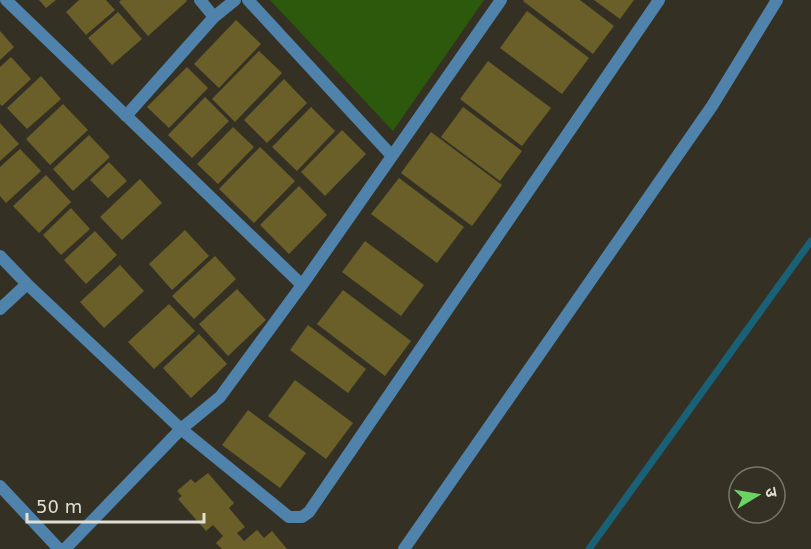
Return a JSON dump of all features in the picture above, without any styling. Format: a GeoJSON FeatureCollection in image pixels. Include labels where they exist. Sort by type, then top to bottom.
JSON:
{"type":"FeatureCollection","features":[{"type":"Feature","properties":{"kind":"street"},"geometry":{"type":"LineString","coordinates":[[6,0],[302,285]]}},
{"type":"Feature","properties":{"kind":"street"},"geometry":{"type":"LineString","coordinates":[[200,0],[214,17]]}},
{"type":"Feature","properties":{"kind":"street"},"geometry":{"type":"LineString","coordinates":[[126,116],[214,17],[235,0]]}},
{"type":"Feature","properties":{"kind":"street"},"geometry":{"type":"LineString","coordinates":[[248,0],[392,156]]}},
{"type":"Feature","properties":{"kind":"street"},"geometry":{"type":"LineString","coordinates":[[65,549],[181,429],[220,397],[302,285],[501,0]]}},
{"type":"Feature","properties":{"kind":"street"},"geometry":{"type":"LineString","coordinates":[[0,256],[181,429],[289,517],[302,517],[309,512],[658,0]]}},
{"type":"Feature","properties":{"kind":"street"},"geometry":{"type":"LineString","coordinates":[[404,549],[712,106],[777,0]]}},
{"type":"Feature","properties":{"kind":"street"},"geometry":{"type":"LineString","coordinates":[[0,309],[27,284]]}},
{"type":"Feature","properties":{"kind":"street"},"geometry":{"type":"LineString","coordinates":[[0,486],[59,549]]}},
{"type":"Feature","properties":{"kind":"green space"},"geometry":{"type":"Polygon","coordinates":[[[270,0],[484,0],[393,131],[270,0]]]}},
{"type":"Feature","properties":{"kind":"building"},"geometry":{"type":"Polygon","coordinates":[[[39,0],[56,0],[46,8],[39,0]]]}},
{"type":"Feature","properties":{"kind":"building"},"geometry":{"type":"Polygon","coordinates":[[[79,0],[106,0],[115,10],[86,35],[66,12],[79,0]]]}},
{"type":"Feature","properties":{"kind":"building"},"geometry":{"type":"Polygon","coordinates":[[[121,0],[187,1],[148,36],[119,2],[121,0]]]}},
{"type":"Feature","properties":{"kind":"building"},"geometry":{"type":"Polygon","coordinates":[[[524,0],[580,0],[614,26],[593,54],[524,0]]]}},
{"type":"Feature","properties":{"kind":"building"},"geometry":{"type":"Polygon","coordinates":[[[594,0],[634,0],[620,19],[594,0]]]}},
{"type":"Feature","properties":{"kind":"building"},"geometry":{"type":"Polygon","coordinates":[[[527,11],[589,58],[562,94],[500,48],[527,11]]]}},
{"type":"Feature","properties":{"kind":"building"},"geometry":{"type":"Polygon","coordinates":[[[118,12],[142,39],[112,65],[88,38],[118,12]]]}},
{"type":"Feature","properties":{"kind":"building"},"geometry":{"type":"Polygon","coordinates":[[[236,20],[261,44],[219,88],[194,64],[236,20]]]}},
{"type":"Feature","properties":{"kind":"building"},"geometry":{"type":"Polygon","coordinates":[[[0,31],[14,47],[0,60],[0,31]]]}},
{"type":"Feature","properties":{"kind":"building"},"geometry":{"type":"Polygon","coordinates":[[[259,51],[282,73],[235,122],[212,99],[259,51]]]}},
{"type":"Feature","properties":{"kind":"building"},"geometry":{"type":"Polygon","coordinates":[[[11,57],[31,79],[2,106],[0,104],[0,67],[11,57]]]}},
{"type":"Feature","properties":{"kind":"building"},"geometry":{"type":"Polygon","coordinates":[[[488,61],[551,108],[522,146],[460,99],[488,61]]]}},
{"type":"Feature","properties":{"kind":"building"},"geometry":{"type":"Polygon","coordinates":[[[187,67],[208,88],[169,128],[147,107],[187,67]]]}},
{"type":"Feature","properties":{"kind":"building"},"geometry":{"type":"Polygon","coordinates":[[[41,76],[61,99],[27,129],[7,108],[41,76]]]}},
{"type":"Feature","properties":{"kind":"building"},"geometry":{"type":"Polygon","coordinates":[[[284,79],[307,103],[267,143],[244,120],[284,79]]]}},
{"type":"Feature","properties":{"kind":"building"},"geometry":{"type":"Polygon","coordinates":[[[205,97],[229,121],[192,158],[168,135],[205,97]]]}},
{"type":"Feature","properties":{"kind":"building"},"geometry":{"type":"Polygon","coordinates":[[[63,104],[88,130],[50,165],[26,139],[63,104]]]}},
{"type":"Feature","properties":{"kind":"building"},"geometry":{"type":"Polygon","coordinates":[[[311,107],[335,131],[297,171],[272,147],[311,107]]]}},
{"type":"Feature","properties":{"kind":"building"},"geometry":{"type":"Polygon","coordinates":[[[463,107],[522,151],[500,181],[441,137],[463,107]]]}},
{"type":"Feature","properties":{"kind":"building"},"geometry":{"type":"Polygon","coordinates":[[[0,123],[19,144],[0,161],[0,123]]]}},
{"type":"Feature","properties":{"kind":"building"},"geometry":{"type":"Polygon","coordinates":[[[233,127],[254,147],[218,184],[197,164],[233,127]]]}},
{"type":"Feature","properties":{"kind":"building"},"geometry":{"type":"Polygon","coordinates":[[[342,130],[366,154],[325,196],[301,172],[342,130]]]}},
{"type":"Feature","properties":{"kind":"building"},"geometry":{"type":"Polygon","coordinates":[[[431,132],[502,185],[472,226],[401,173],[431,132]]]}},
{"type":"Feature","properties":{"kind":"building"},"geometry":{"type":"Polygon","coordinates":[[[89,135],[110,157],[73,191],[53,169],[89,135]]]}},
{"type":"Feature","properties":{"kind":"building"},"geometry":{"type":"Polygon","coordinates":[[[260,147],[295,181],[254,223],[219,189],[260,147]]]}},
{"type":"Feature","properties":{"kind":"building"},"geometry":{"type":"Polygon","coordinates":[[[20,149],[41,171],[6,203],[0,196],[0,167],[20,149]]]}},
{"type":"Feature","properties":{"kind":"building"},"geometry":{"type":"Polygon","coordinates":[[[109,162],[127,181],[108,198],[90,180],[109,162]]]}},
{"type":"Feature","properties":{"kind":"building"},"geometry":{"type":"Polygon","coordinates":[[[46,175],[71,202],[39,233],[13,206],[46,175]]]}},
{"type":"Feature","properties":{"kind":"building"},"geometry":{"type":"Polygon","coordinates":[[[399,178],[464,227],[437,263],[371,214],[399,178]]]}},
{"type":"Feature","properties":{"kind":"building"},"geometry":{"type":"Polygon","coordinates":[[[140,179],[162,203],[122,240],[100,217],[140,179]]]}},
{"type":"Feature","properties":{"kind":"building"},"geometry":{"type":"Polygon","coordinates":[[[299,186],[327,215],[289,254],[260,225],[299,186]]]}},
{"type":"Feature","properties":{"kind":"building"},"geometry":{"type":"Polygon","coordinates":[[[71,208],[90,229],[61,255],[43,235],[71,208]]]}},
{"type":"Feature","properties":{"kind":"building"},"geometry":{"type":"Polygon","coordinates":[[[185,230],[209,256],[172,290],[149,264],[185,230]]]}},
{"type":"Feature","properties":{"kind":"building"},"geometry":{"type":"Polygon","coordinates":[[[95,231],[117,255],[86,284],[64,260],[95,231]]]}},
{"type":"Feature","properties":{"kind":"building"},"geometry":{"type":"Polygon","coordinates":[[[365,241],[424,285],[401,316],[342,272],[365,241]]]}},
{"type":"Feature","properties":{"kind":"building"},"geometry":{"type":"Polygon","coordinates":[[[215,256],[236,279],[194,319],[172,296],[215,256]]]}},
{"type":"Feature","properties":{"kind":"building"},"geometry":{"type":"Polygon","coordinates":[[[120,265],[144,291],[104,328],[80,302],[120,265]]]}},
{"type":"Feature","properties":{"kind":"building"},"geometry":{"type":"Polygon","coordinates":[[[237,289],[266,320],[228,356],[199,324],[237,289]]]}},
{"type":"Feature","properties":{"kind":"building"},"geometry":{"type":"Polygon","coordinates":[[[343,290],[411,341],[385,376],[317,324],[343,290]]]}},
{"type":"Feature","properties":{"kind":"building"},"geometry":{"type":"Polygon","coordinates":[[[169,304],[195,331],[154,369],[128,342],[169,304]]]}},
{"type":"Feature","properties":{"kind":"building"},"geometry":{"type":"Polygon","coordinates":[[[308,325],[366,369],[348,393],[290,350],[308,325]]]}},
{"type":"Feature","properties":{"kind":"building"},"geometry":{"type":"Polygon","coordinates":[[[199,334],[227,364],[191,398],[163,368],[199,334]]]}},
{"type":"Feature","properties":{"kind":"building"},"geometry":{"type":"Polygon","coordinates":[[[295,380],[353,423],[326,459],[268,416],[295,380]]]}},
{"type":"Feature","properties":{"kind":"building"},"geometry":{"type":"Polygon","coordinates":[[[248,410],[306,453],[280,488],[222,445],[248,410]]]}},
{"type":"Feature","properties":{"kind":"building"},"geometry":{"type":"Polygon","coordinates":[[[208,473],[234,503],[229,508],[245,527],[237,533],[244,541],[257,530],[264,538],[272,531],[287,549],[222,549],[216,543],[223,536],[213,525],[206,531],[178,499],[182,496],[177,491],[191,479],[195,483],[208,473]]]}},
{"type":"Feature","properties":{"kind":"waterway"},"geometry":{"type":"LineString","coordinates":[[589,549],[811,241]]}}]}
